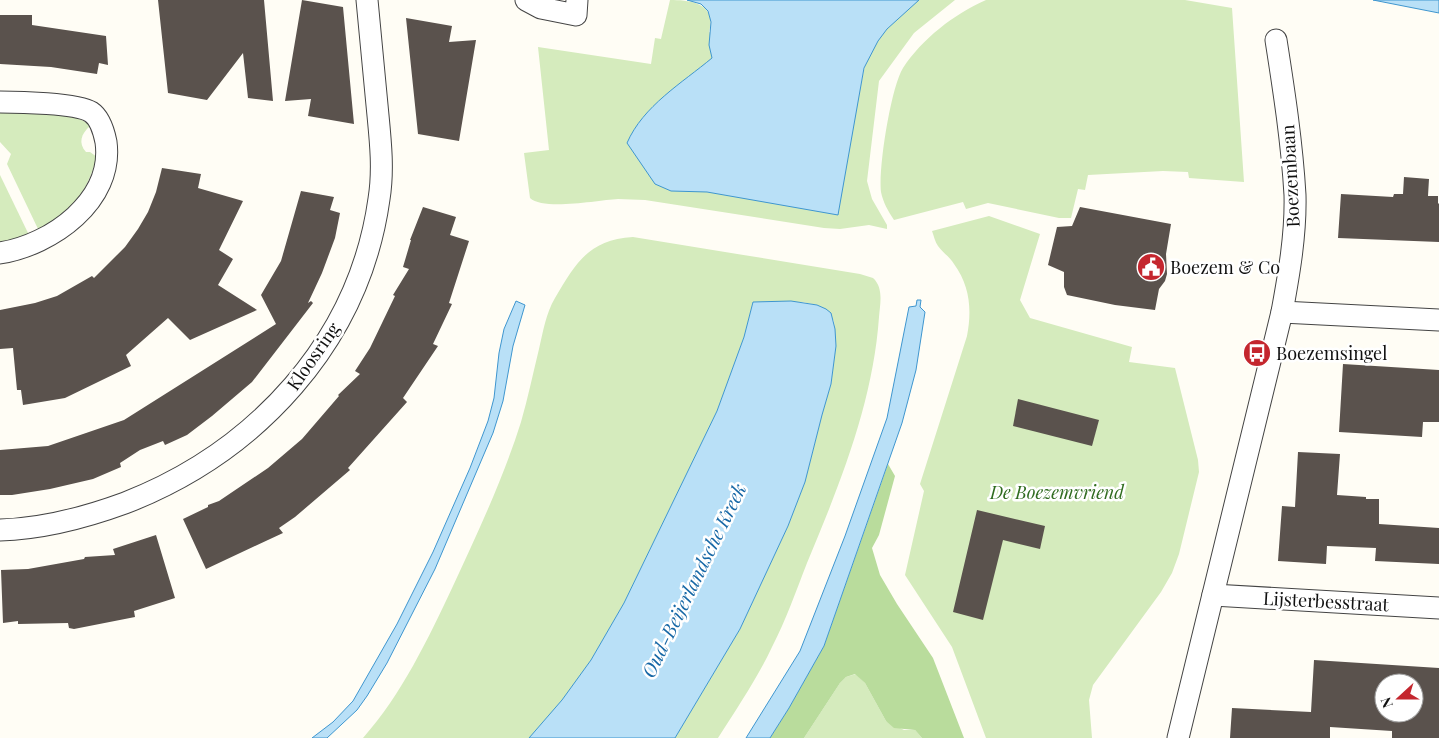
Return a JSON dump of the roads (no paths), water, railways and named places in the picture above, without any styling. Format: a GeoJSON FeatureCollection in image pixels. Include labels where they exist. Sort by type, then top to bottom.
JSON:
{"type":"FeatureCollection","features":[{"type":"Feature","properties":{"kind":"street","name":"Kloosring"},"geometry":{"type":"LineString","coordinates":[[0,530],[36,528],[74,520],[128,502],[174,481],[206,463],[268,414],[311,364],[335,327],[360,274],[367,254],[379,198],[382,164],[367,0]]}},
{"type":"Feature","properties":{"kind":"street"},"geometry":{"type":"LineString","coordinates":[[526,0],[540,8],[576,15],[577,0]]}},
{"type":"Feature","properties":{"kind":"street","name":"Boezembaan"},"geometry":{"type":"LineString","coordinates":[[1276,40],[1288,126],[1295,196],[1293,238],[1282,312]]}},
{"type":"Feature","properties":{"kind":"street"},"geometry":{"type":"LineString","coordinates":[[0,102],[58,105],[87,110],[99,121],[105,138],[106,150],[103,170],[96,189],[88,203],[76,216],[55,232],[33,244],[0,253]]}},
{"type":"Feature","properties":{"kind":"street"},"geometry":{"type":"LineString","coordinates":[[1178,738],[1282,312],[1439,320]]}},
{"type":"Feature","properties":{"kind":"street","name":"Lijsterbesstraat"},"geometry":{"type":"LineString","coordinates":[[1213,595],[1439,608]]}},
{"type":"Feature","properties":{"kind":"water"},"geometry":{"type":"Polygon","coordinates":[[[687,0],[919,0],[887,29],[878,41],[864,68],[838,215],[707,192],[671,191],[655,184],[627,143],[634,130],[653,106],[712,58],[709,45],[711,22],[708,11],[701,4],[687,0]]]}},
{"type":"Feature","properties":{"kind":"water"},"geometry":{"type":"Polygon","coordinates":[[[1373,0],[1439,0],[1439,13],[1373,0]]]}},
{"type":"Feature","properties":{"kind":"water"},"geometry":{"type":"Polygon","coordinates":[[[917,300],[921,300],[920,307],[925,312],[916,370],[902,423],[824,646],[770,738],[746,738],[800,651],[845,536],[887,418],[909,307],[916,306],[917,300]]]}},
{"type":"Feature","properties":{"kind":"water"},"geometry":{"type":"Polygon","coordinates":[[[516,301],[525,305],[513,346],[503,401],[493,433],[435,569],[387,663],[357,710],[327,738],[312,738],[333,722],[353,701],[397,624],[433,552],[470,468],[488,421],[494,398],[499,353],[504,329],[516,301]]]}},
{"type":"Feature","properties":{"kind":"water","name":"Oud-Beijerlandsche Kreek"},"geometry":{"type":"Polygon","coordinates":[[[791,301],[817,305],[826,309],[831,313],[835,329],[836,346],[831,384],[805,482],[788,526],[740,629],[675,738],[529,738],[562,700],[591,660],[624,603],[717,411],[744,337],[753,302],[791,301]]]}},
{"type":"Feature","properties":{"kind":"place","name":"Boezem & Co"},"geometry":{"type":"Point","coordinates":[1151,267]}},
{"type":"Feature","properties":{"kind":"place","name":"Boezemsingel"},"geometry":{"type":"Point","coordinates":[1257,353]}},
{"type":"Feature","properties":{"kind":"park label","name":"De Boezemvriend"},"geometry":{"type":"Point","coordinates":[1057,492]}}]}
